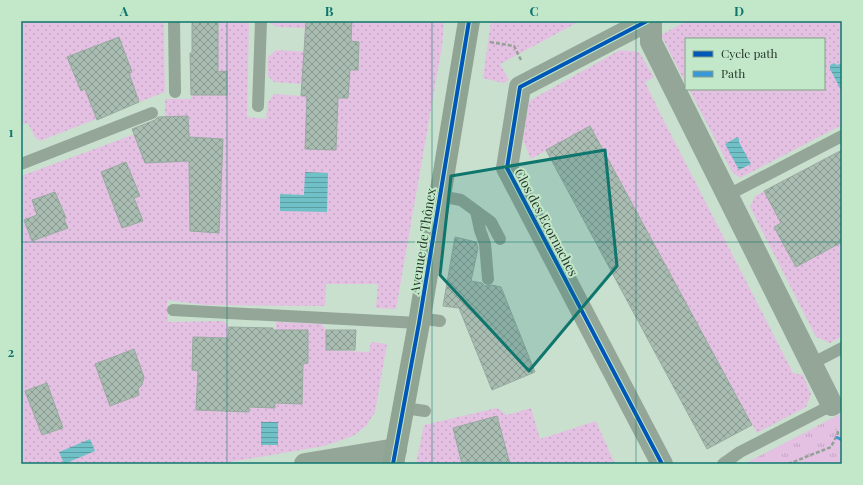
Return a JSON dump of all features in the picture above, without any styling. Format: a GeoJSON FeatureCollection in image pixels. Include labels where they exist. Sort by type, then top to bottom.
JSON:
{"type":"FeatureCollection","features":[{"type":"Feature","properties":{"kind":"main road","name":"Avenue de Thônex"},"geometry":{"type":"LineString","coordinates":[[394,456],[404,408],[426,320],[440,196],[468,30]]}},
{"type":"Feature","properties":{"kind":"street","name":"Clos des Ecornaches"},"geometry":{"type":"LineString","coordinates":[[647,21],[520,87],[508,168],[662,464]]}},
{"type":"Feature","properties":{"kind":"street"},"geometry":{"type":"LineString","coordinates":[[651,21],[651,42],[832,405]]}},
{"type":"Feature","properties":{"kind":"street"},"geometry":{"type":"LineString","coordinates":[[305,464],[394,456]]}},
{"type":"Feature","properties":{"kind":"lane"},"geometry":{"type":"LineString","coordinates":[[174,21],[175,92]]}},
{"type":"Feature","properties":{"kind":"lane"},"geometry":{"type":"LineString","coordinates":[[258,106],[261,21]]}},
{"type":"Feature","properties":{"kind":"lane"},"geometry":{"type":"LineString","coordinates":[[21,164],[152,113]]}},
{"type":"Feature","properties":{"kind":"lane"},"geometry":{"type":"LineString","coordinates":[[728,195],[842,136]]}},
{"type":"Feature","properties":{"kind":"lane"},"geometry":{"type":"LineString","coordinates":[[440,196],[462,200],[491,222],[500,239]]}},
{"type":"Feature","properties":{"kind":"lane"},"geometry":{"type":"LineString","coordinates":[[476,211],[485,244],[488,279]]}},
{"type":"Feature","properties":{"kind":"lane"},"geometry":{"type":"LineString","coordinates":[[173,310],[426,320]]}},
{"type":"Feature","properties":{"kind":"lane"},"geometry":{"type":"LineString","coordinates":[[811,364],[842,348]]}},
{"type":"Feature","properties":{"kind":"lane"},"geometry":{"type":"LineString","coordinates":[[723,464],[740,452],[832,405]]}},
{"type":"Feature","properties":{"kind":"lane"},"geometry":{"type":"LineString","coordinates":[[404,408],[425,411]]}},
{"type":"Feature","properties":{"kind":"path"},"geometry":{"type":"LineString","coordinates":[[468,30],[514,46],[532,80]]}},
{"type":"Feature","properties":{"kind":"path"},"geometry":{"type":"LineString","coordinates":[[788,464],[831,447],[838,433],[831,418],[832,405]]}},
{"type":"Feature","properties":{"kind":"highlighted area"},"geometry":{"type":"Polygon","coordinates":[[[605,150],[617,266],[529,371],[440,275],[451,176],[605,150]]]}},
{"type":"Feature","properties":{"kind":"green space"},"geometry":{"type":"Polygon","coordinates":[[[21,21],[164,21],[165,92],[40,141],[35,137],[28,123],[21,125],[21,21]]]}},
{"type":"Feature","properties":{"kind":"green space"},"geometry":{"type":"Polygon","coordinates":[[[219,21],[249,21],[247,117],[266,119],[268,102],[274,94],[301,96],[302,84],[274,82],[268,76],[268,57],[276,50],[311,52],[311,39],[304,39],[305,28],[277,27],[270,23],[270,21],[444,21],[442,46],[396,309],[376,308],[378,284],[326,284],[325,306],[205,305],[167,300],[168,322],[224,321],[229,327],[228,338],[193,337],[192,370],[198,371],[196,410],[249,412],[249,407],[275,408],[275,403],[302,404],[303,364],[308,363],[308,331],[276,330],[276,322],[322,324],[326,330],[326,350],[369,352],[371,342],[387,344],[375,412],[366,426],[353,436],[324,446],[218,464],[21,464],[21,176],[165,123],[165,99],[191,99],[190,53],[192,53],[213,31],[219,30],[219,21]]]}},
{"type":"Feature","properties":{"kind":"green space"},"geometry":{"type":"Polygon","coordinates":[[[491,21],[580,21],[500,64],[509,80],[503,83],[483,78],[491,21]]]}},
{"type":"Feature","properties":{"kind":"green space"},"geometry":{"type":"Polygon","coordinates":[[[686,21],[842,21],[842,125],[740,178],[732,172],[690,90],[825,90],[825,38],[685,38],[685,82],[661,35],[686,21]]]}},
{"type":"Feature","properties":{"kind":"green space"},"geometry":{"type":"Polygon","coordinates":[[[620,50],[639,52],[654,77],[645,82],[663,119],[793,373],[803,375],[811,394],[806,407],[757,433],[590,126],[531,159],[523,140],[529,101],[620,50]]]}},
{"type":"Feature","properties":{"kind":"green space"},"geometry":{"type":"Polygon","coordinates":[[[842,150],[842,336],[830,343],[816,337],[750,207],[755,196],[842,150]]]}},
{"type":"Feature","properties":{"kind":"green space"},"geometry":{"type":"Polygon","coordinates":[[[497,408],[507,415],[531,408],[540,439],[596,421],[615,464],[416,464],[424,425],[497,408]]]}},
{"type":"Feature","properties":{"kind":"green space"},"geometry":{"type":"Polygon","coordinates":[[[842,413],[842,464],[744,464],[842,413]]]}},
{"type":"Feature","properties":{"kind":"water"},"geometry":{"type":"Polygon","coordinates":[[[834,63],[837,65],[842,63],[842,92],[830,69],[830,65],[834,63]]]}},
{"type":"Feature","properties":{"kind":"water"},"geometry":{"type":"Polygon","coordinates":[[[737,137],[751,164],[739,170],[725,144],[737,137]]]}},
{"type":"Feature","properties":{"kind":"water"},"geometry":{"type":"Polygon","coordinates":[[[305,172],[328,173],[327,212],[280,211],[280,194],[304,195],[305,172]]]}},
{"type":"Feature","properties":{"kind":"water"},"geometry":{"type":"Polygon","coordinates":[[[261,422],[278,422],[278,445],[261,445],[261,422]]]}},
{"type":"Feature","properties":{"kind":"water"},"geometry":{"type":"Polygon","coordinates":[[[90,439],[95,451],[64,464],[59,452],[90,439]]]}},
{"type":"Feature","properties":{"kind":"building"},"geometry":{"type":"Polygon","coordinates":[[[192,21],[218,21],[218,72],[227,71],[227,95],[191,95],[190,53],[192,53],[192,21]]]}},
{"type":"Feature","properties":{"kind":"building"},"geometry":{"type":"Polygon","coordinates":[[[306,21],[352,21],[351,41],[359,42],[358,70],[350,70],[348,98],[338,98],[336,150],[305,149],[307,96],[301,96],[306,21]]]}},
{"type":"Feature","properties":{"kind":"building"},"geometry":{"type":"Polygon","coordinates":[[[119,37],[132,72],[129,73],[139,102],[97,120],[85,89],[81,91],[67,57],[119,37]]]}},
{"type":"Feature","properties":{"kind":"building"},"geometry":{"type":"Polygon","coordinates":[[[188,116],[189,137],[223,139],[219,233],[190,231],[189,161],[145,163],[132,129],[155,120],[158,117],[188,116]]]}},
{"type":"Feature","properties":{"kind":"building"},"geometry":{"type":"Polygon","coordinates":[[[590,126],[752,425],[707,449],[546,150],[590,126]]]}},
{"type":"Feature","properties":{"kind":"building"},"geometry":{"type":"Polygon","coordinates":[[[842,150],[842,242],[796,267],[774,227],[781,223],[764,191],[842,150]]]}},
{"type":"Feature","properties":{"kind":"building"},"geometry":{"type":"Polygon","coordinates":[[[126,162],[140,196],[134,198],[143,221],[122,228],[101,172],[126,162]]]}},
{"type":"Feature","properties":{"kind":"building"},"geometry":{"type":"Polygon","coordinates":[[[55,192],[66,218],[64,219],[68,228],[32,241],[24,220],[37,215],[32,200],[55,192]]]}},
{"type":"Feature","properties":{"kind":"building"},"geometry":{"type":"Polygon","coordinates":[[[455,237],[476,242],[478,248],[471,281],[482,283],[485,286],[492,285],[501,287],[535,372],[492,390],[459,308],[443,306],[455,237]]]}},
{"type":"Feature","properties":{"kind":"building"},"geometry":{"type":"Polygon","coordinates":[[[229,327],[273,328],[273,330],[308,330],[308,363],[303,364],[302,404],[275,403],[275,408],[249,407],[249,412],[196,410],[198,371],[192,370],[193,337],[228,338],[229,327]]]}},
{"type":"Feature","properties":{"kind":"building"},"geometry":{"type":"Polygon","coordinates":[[[326,330],[356,330],[355,350],[326,350],[326,330]]]}},
{"type":"Feature","properties":{"kind":"building"},"geometry":{"type":"Polygon","coordinates":[[[134,349],[144,377],[142,385],[138,389],[139,395],[110,406],[95,364],[134,349]]]}},
{"type":"Feature","properties":{"kind":"building"},"geometry":{"type":"Polygon","coordinates":[[[47,383],[63,428],[42,435],[25,391],[47,383]]]}},
{"type":"Feature","properties":{"kind":"building"},"geometry":{"type":"Polygon","coordinates":[[[497,416],[510,464],[462,464],[453,428],[497,416]]]}},
{"type":"Feature","properties":{"kind":"marked path"},"geometry":{"type":"LineString","coordinates":[[836,437],[842,440]]}},
{"type":"Feature","properties":{"kind":"cycle path"},"geometry":{"type":"LineString","coordinates":[[393,464],[419,323],[469,21]]}},
{"type":"Feature","properties":{"kind":"cycle path"},"geometry":{"type":"LineString","coordinates":[[647,21],[520,87],[507,168],[662,464]]}}]}
